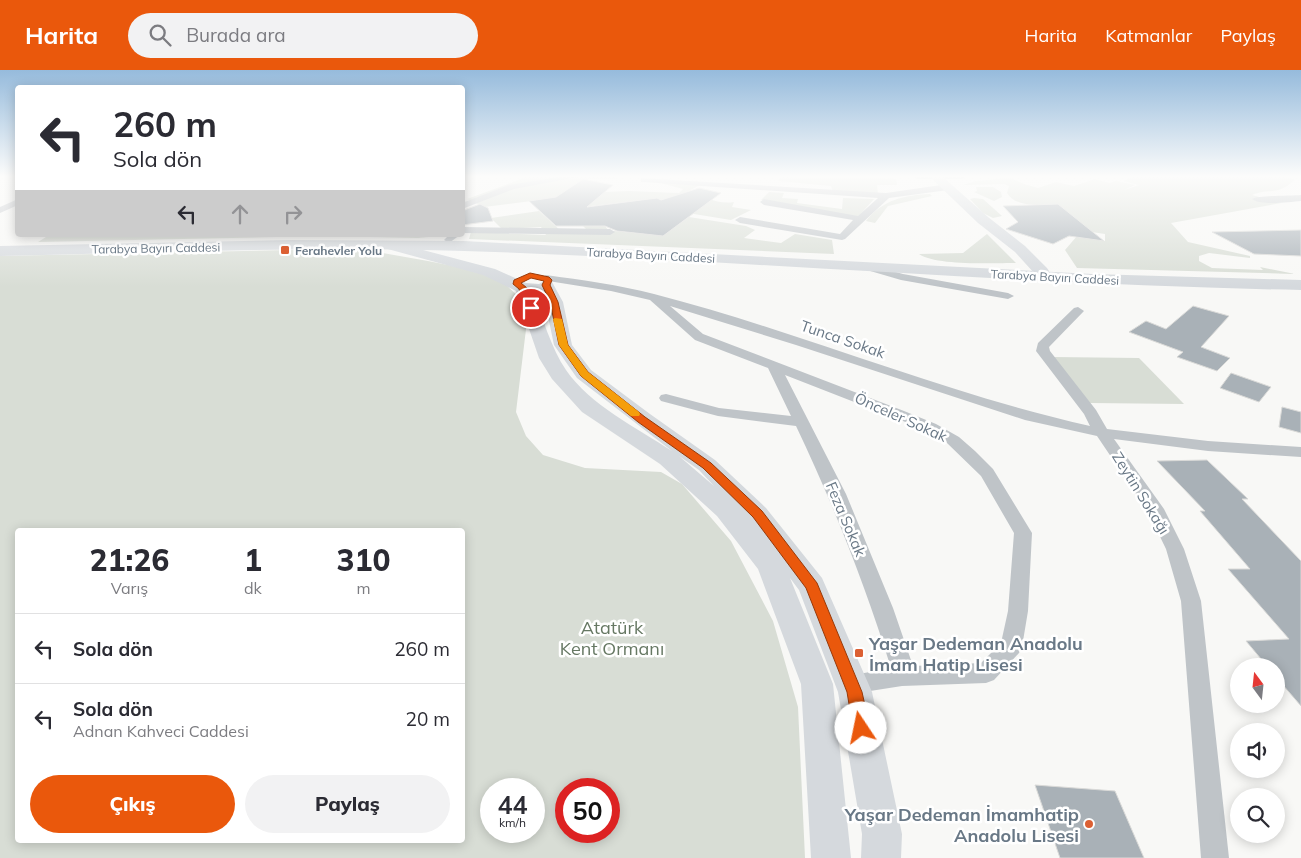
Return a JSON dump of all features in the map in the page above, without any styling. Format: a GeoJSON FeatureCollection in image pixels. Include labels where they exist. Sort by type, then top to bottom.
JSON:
{"type":"FeatureCollection","features":[{"type":"Feature","properties":{"kind":"main road"},"geometry":{"type":"LineString","coordinates":[[977,214],[1020,249],[1042,274]]}},
{"type":"Feature","properties":{"kind":"main road"},"geometry":{"type":"LineString","coordinates":[[395,243],[489,272],[533,280]]}},
{"type":"Feature","properties":{"kind":"main road"},"geometry":{"type":"LineString","coordinates":[[449,244],[533,280],[554,302],[563,345],[584,374],[707,466],[757,514],[812,586],[854,692],[882,834],[881,858]]}},
{"type":"Feature","properties":{"kind":"main road","name":"Tarabya Bayırı Caddesi"},"geometry":{"type":"LineString","coordinates":[[449,244],[914,269],[941,275],[1029,281],[1038,280],[1042,274]]}},
{"type":"Feature","properties":{"kind":"main road","name":"Tarabya Bayırı Caddesi"},"geometry":{"type":"LineString","coordinates":[[2,248],[449,244],[721,253],[1195,284],[1301,286]]}},
{"type":"Feature","properties":{"kind":"main road","name":"Tarabya Bayırı Caddesi"},"geometry":{"type":"LineString","coordinates":[[1042,274],[1301,281]]}},
{"type":"Feature","properties":{"kind":"main road"},"geometry":{"type":"LineString","coordinates":[[533,280],[549,358],[559,375],[590,407],[668,459],[726,510],[771,565],[817,684],[831,858]]}},
{"type":"Feature","properties":{"kind":"street"},"geometry":{"type":"LineString","coordinates":[[831,214],[861,219]]}},
{"type":"Feature","properties":{"kind":"street"},"geometry":{"type":"LineString","coordinates":[[740,220],[842,237],[867,214]]}},
{"type":"Feature","properties":{"kind":"street"},"geometry":{"type":"LineString","coordinates":[[465,230],[610,232]]}},
{"type":"Feature","properties":{"kind":"street"},"geometry":{"type":"LineString","coordinates":[[864,266],[901,277],[1008,296]]}},
{"type":"Feature","properties":{"kind":"street"},"geometry":{"type":"LineString","coordinates":[[533,280],[572,283]]}},
{"type":"Feature","properties":{"kind":"street","name":"Tunca Sokak"},"geometry":{"type":"LineString","coordinates":[[572,283],[652,296],[792,339],[1030,417],[1102,433],[1208,446],[1301,452]]}},
{"type":"Feature","properties":{"kind":"street","name":"Önceler Sokak"},"geometry":{"type":"LineString","coordinates":[[652,296],[699,337],[923,424],[953,440],[987,474],[1023,533],[1018,611],[1011,647],[986,673],[939,673],[878,678],[851,684]]}},
{"type":"Feature","properties":{"kind":"street","name":"Zeytin Sokağı"},"geometry":{"type":"LineString","coordinates":[[1078,311],[1048,340],[1043,346],[1043,352],[1091,413],[1102,433],[1155,509],[1175,549],[1191,601],[1216,858]]}},
{"type":"Feature","properties":{"kind":"street","name":"Feza Sokak"},"geometry":{"type":"LineString","coordinates":[[774,367],[837,494],[883,608],[905,676]]}},
{"type":"Feature","properties":{"kind":"street"},"geometry":{"type":"LineString","coordinates":[[666,398],[718,412],[802,422]]}},
{"type":"Feature","properties":{"kind":"green space"},"geometry":{"type":"Polygon","coordinates":[[[520,214],[542,214],[562,232],[611,234],[614,231],[663,236],[689,217],[746,226],[755,230],[744,238],[781,243],[795,234],[832,240],[834,254],[469,239],[471,232],[546,235],[541,227],[502,229],[491,218],[520,214]]]}},
{"type":"Feature","properties":{"kind":"green space"},"geometry":{"type":"Polygon","coordinates":[[[571,214],[597,214],[608,230],[587,230],[571,214]]]}},
{"type":"Feature","properties":{"kind":"green space"},"geometry":{"type":"Polygon","coordinates":[[[693,214],[743,214],[731,220],[693,214]]]}},
{"type":"Feature","properties":{"kind":"green space"},"geometry":{"type":"Polygon","coordinates":[[[840,214],[861,214],[858,217],[840,214]]]}},
{"type":"Feature","properties":{"kind":"green space"},"geometry":{"type":"Polygon","coordinates":[[[872,214],[882,214],[875,223],[866,221],[872,214]]]}},
{"type":"Feature","properties":{"kind":"green space"},"geometry":{"type":"Polygon","coordinates":[[[985,214],[1000,214],[1002,216],[993,218],[985,214]]]}},
{"type":"Feature","properties":{"kind":"green space"},"geometry":{"type":"Polygon","coordinates":[[[1068,214],[1222,214],[1171,223],[1188,242],[1250,256],[1250,258],[1209,253],[1199,256],[1199,261],[1212,268],[1263,270],[1260,267],[1295,274],[1077,268],[1065,250],[1077,236],[1105,241],[1105,234],[1085,231],[1068,214]]]}},
{"type":"Feature","properties":{"kind":"green space"},"geometry":{"type":"Polygon","coordinates":[[[987,234],[1016,263],[951,262],[927,258],[919,254],[963,253],[987,234]]]}},
{"type":"Feature","properties":{"kind":"green space"},"geometry":{"type":"Polygon","coordinates":[[[46,237],[275,237],[38,242],[46,237]]]}},
{"type":"Feature","properties":{"kind":"green space"},"geometry":{"type":"Polygon","coordinates":[[[370,237],[428,237],[418,238],[370,237]]]}},
{"type":"Feature","properties":{"kind":"green space","name":"Atatürk Kent Ormanı"},"geometry":{"type":"Polygon","coordinates":[[[334,249],[377,252],[428,261],[473,270],[503,282],[520,298],[527,321],[516,412],[526,436],[543,455],[585,468],[661,472],[682,484],[731,541],[773,621],[798,707],[805,858],[0,858],[0,256],[334,249]]]}},
{"type":"Feature","properties":{"kind":"green space"},"geometry":{"type":"Polygon","coordinates":[[[1053,357],[1139,358],[1184,404],[1090,403],[1053,357]]]}},
{"type":"Feature","properties":{"kind":"building"},"geometry":{"type":"Polygon","coordinates":[[[465,214],[490,214],[493,221],[465,225],[465,214]]]}},
{"type":"Feature","properties":{"kind":"building"},"geometry":{"type":"Polygon","coordinates":[[[543,214],[693,214],[663,236],[617,231],[605,226],[556,226],[543,214]]]}},
{"type":"Feature","properties":{"kind":"building"},"geometry":{"type":"Polygon","coordinates":[[[1010,214],[1070,214],[1104,241],[1069,236],[1053,244],[1006,229],[1018,222],[1010,214]]]}},
{"type":"Feature","properties":{"kind":"building"},"geometry":{"type":"Polygon","coordinates":[[[1301,230],[1301,256],[1254,254],[1212,232],[1301,230]]]}},
{"type":"Feature","properties":{"kind":"building"},"geometry":{"type":"Polygon","coordinates":[[[1193,306],[1229,316],[1201,347],[1230,358],[1217,371],[1177,357],[1183,352],[1129,332],[1146,321],[1166,329],[1193,306]]]}},
{"type":"Feature","properties":{"kind":"building"},"geometry":{"type":"Polygon","coordinates":[[[1231,373],[1271,387],[1259,402],[1220,388],[1231,373]]]}},
{"type":"Feature","properties":{"kind":"building"},"geometry":{"type":"Polygon","coordinates":[[[1282,407],[1301,412],[1301,433],[1279,427],[1282,407]]]}},
{"type":"Feature","properties":{"kind":"building"},"geometry":{"type":"Polygon","coordinates":[[[1207,460],[1248,499],[1242,499],[1301,561],[1301,706],[1285,687],[1285,658],[1260,658],[1246,641],[1289,639],[1228,569],[1250,569],[1200,511],[1205,511],[1157,461],[1207,460]]]}},
{"type":"Feature","properties":{"kind":"building","name":"Yaşar Dedeman İmamhatip Anadolu Lisesi"},"geometry":{"type":"Polygon","coordinates":[[[1035,785],[1115,791],[1144,858],[1060,858],[1035,785]]]}},
{"type":"Feature","properties":{"kind":"slow traffic"},"geometry":{"type":"LineString","coordinates":[[558,319],[563,345],[584,374],[635,414]]}},
{"type":"Feature","properties":{"kind":"place","name":"Ferahevler Yolu"},"geometry":{"type":"Point","coordinates":[285,250]}},
{"type":"Feature","properties":{"kind":"place","name":"Yaşar Dedeman Anadolu İmam Hatip Lisesi"},"geometry":{"type":"Point","coordinates":[859,653]}},
{"type":"Feature","properties":{"kind":"place","name":"Yaşar Dedeman İmamhatip Anadolu Lisesi"},"geometry":{"type":"Point","coordinates":[1089,824]}},
{"type":"Feature","properties":{"kind":"route"},"geometry":{"type":"LineString","coordinates":[[531,308],[523,288],[519,287],[517,281],[530,276],[542,276],[548,280],[546,285],[554,302],[563,345],[584,374],[707,466],[757,514],[812,586],[854,692],[861,728]]}}]}
